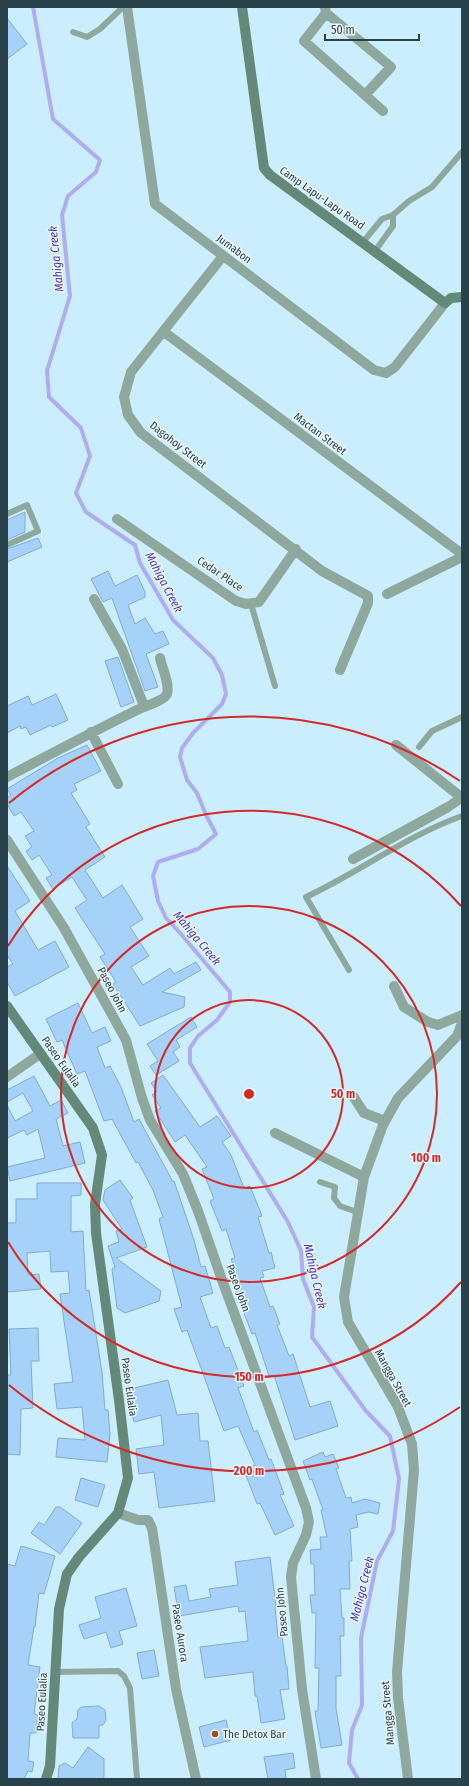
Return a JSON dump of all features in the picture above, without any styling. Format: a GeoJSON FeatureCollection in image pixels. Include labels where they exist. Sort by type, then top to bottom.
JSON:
{"type":"FeatureCollection","features":[{"type":"Feature","properties":{"kind":"street","name":"Jumabon"},"geometry":{"type":"LineString","coordinates":[[127,7],[155,204],[374,370],[386,373],[395,367],[446,303]]}},
{"type":"Feature","properties":{"kind":"street","name":"Camp Lapu-Lapu Road"},"geometry":{"type":"LineString","coordinates":[[242,7],[264,168],[270,175],[446,303]]}},
{"type":"Feature","properties":{"kind":"street"},"geometry":{"type":"LineString","coordinates":[[365,95],[391,66],[326,10],[304,41],[383,111]]}},
{"type":"Feature","properties":{"kind":"street","name":"Dagohoy Street"},"geometry":{"type":"LineString","coordinates":[[223,256],[131,372],[124,397],[128,415],[142,433],[296,549],[322,571],[368,596],[368,604],[340,670]]}},
{"type":"Feature","properties":{"kind":"street"},"geometry":{"type":"LineString","coordinates":[[446,303],[451,298],[462,296]]}},
{"type":"Feature","properties":{"kind":"street","name":"Mactan Street"},"geometry":{"type":"LineString","coordinates":[[164,332],[462,555]]}},
{"type":"Feature","properties":{"kind":"street","name":"Cedar Place"},"geometry":{"type":"LineString","coordinates":[[117,519],[236,601],[251,604],[259,602],[296,549]]}},
{"type":"Feature","properties":{"kind":"street"},"geometry":{"type":"LineString","coordinates":[[387,594],[462,555]]}},
{"type":"Feature","properties":{"kind":"street"},"geometry":{"type":"LineString","coordinates":[[94,599],[122,649],[144,706]]}},
{"type":"Feature","properties":{"kind":"street"},"geometry":{"type":"LineString","coordinates":[[7,777],[91,732],[144,706],[162,699],[168,688],[160,658]]}},
{"type":"Feature","properties":{"kind":"street"},"geometry":{"type":"LineString","coordinates":[[91,732],[118,784]]}},
{"type":"Feature","properties":{"kind":"street"},"geometry":{"type":"LineString","coordinates":[[353,859],[462,798],[396,745]]}},
{"type":"Feature","properties":{"kind":"street","name":"Paseo John"},"geometry":{"type":"LineString","coordinates":[[7,840],[64,928],[126,1040],[142,1098],[150,1120],[183,1174],[198,1211],[306,1508],[309,1522],[306,1535],[293,1563],[291,1577],[302,1689],[316,1779]]}},
{"type":"Feature","properties":{"kind":"street"},"geometry":{"type":"LineString","coordinates":[[394,986],[404,1008],[428,1022],[438,1025],[462,1015]]}},
{"type":"Feature","properties":{"kind":"street","name":"Paseo Eulalia"},"geometry":{"type":"LineString","coordinates":[[7,1006],[93,1128],[102,1155],[95,1204],[96,1233],[128,1478],[118,1513],[79,1557],[68,1574],[60,1609],[50,1766],[46,1779]]}},
{"type":"Feature","properties":{"kind":"street","name":"Mangga Street"},"geometry":{"type":"LineString","coordinates":[[408,1779],[398,1698],[397,1672],[414,1470],[412,1444],[398,1406],[348,1322],[344,1298],[364,1177],[385,1121],[398,1098],[457,1036],[462,1023]]}},
{"type":"Feature","properties":{"kind":"street"},"geometry":{"type":"LineString","coordinates":[[7,1077],[40,1054]]}},
{"type":"Feature","properties":{"kind":"street"},"geometry":{"type":"LineString","coordinates":[[353,1096],[364,1113],[385,1121]]}},
{"type":"Feature","properties":{"kind":"street"},"geometry":{"type":"LineString","coordinates":[[275,1132],[364,1177]]}},
{"type":"Feature","properties":{"kind":"street","name":"Paseo Aurora"},"geometry":{"type":"LineString","coordinates":[[118,1513],[138,1520],[148,1520],[152,1528],[173,1668],[196,1779]]}},
{"type":"Feature","properties":{"kind":"lane"},"geometry":{"type":"LineString","coordinates":[[73,32],[86,37],[93,34],[123,7]]}},
{"type":"Feature","properties":{"kind":"lane"},"geometry":{"type":"LineString","coordinates":[[363,242],[382,218],[393,215],[409,201],[432,187],[462,152]]}},
{"type":"Feature","properties":{"kind":"lane"},"geometry":{"type":"LineString","coordinates":[[375,251],[393,226],[393,215]]}},
{"type":"Feature","properties":{"kind":"lane"},"geometry":{"type":"LineString","coordinates":[[7,514],[27,505],[38,531],[7,545]]}},
{"type":"Feature","properties":{"kind":"lane"},"geometry":{"type":"LineString","coordinates":[[251,604],[275,686]]}},
{"type":"Feature","properties":{"kind":"lane"},"geometry":{"type":"LineString","coordinates":[[419,747],[432,730],[462,717]]}},
{"type":"Feature","properties":{"kind":"lane"},"geometry":{"type":"LineString","coordinates":[[348,970],[306,897],[324,889],[426,832],[462,816]]}},
{"type":"Feature","properties":{"kind":"lane"},"geometry":{"type":"LineString","coordinates":[[320,1182],[336,1187],[334,1198],[340,1206],[357,1212]]}},
{"type":"Feature","properties":{"kind":"lane"},"geometry":{"type":"LineString","coordinates":[[55,1672],[118,1671],[124,1676],[130,1688],[138,1779]]}},
{"type":"Feature","properties":{"kind":"building"},"geometry":{"type":"Polygon","coordinates":[[[7,18],[27,44],[7,59],[7,18]]]}},
{"type":"Feature","properties":{"kind":"building"},"geometry":{"type":"Polygon","coordinates":[[[25,512],[25,532],[7,540],[7,520],[25,512]]]}},
{"type":"Feature","properties":{"kind":"building"},"geometry":{"type":"Polygon","coordinates":[[[38,538],[42,547],[7,562],[7,549],[38,538]]]}},
{"type":"Feature","properties":{"kind":"building"},"geometry":{"type":"Polygon","coordinates":[[[108,571],[115,586],[137,575],[145,592],[145,597],[128,605],[135,624],[145,618],[155,634],[163,631],[169,644],[146,654],[158,687],[145,691],[112,598],[103,602],[91,579],[108,571]]]}},
{"type":"Feature","properties":{"kind":"building"},"geometry":{"type":"Polygon","coordinates":[[[118,657],[134,702],[121,707],[105,661],[118,657]]]}},
{"type":"Feature","properties":{"kind":"building"},"geometry":{"type":"Polygon","coordinates":[[[56,694],[68,720],[52,727],[51,725],[30,735],[26,727],[21,729],[20,726],[7,733],[7,706],[28,696],[32,705],[56,694]]]}},
{"type":"Feature","properties":{"kind":"building"},"geometry":{"type":"Polygon","coordinates":[[[87,745],[101,771],[74,784],[77,790],[71,793],[90,824],[86,827],[105,857],[85,870],[103,898],[122,885],[143,919],[130,927],[149,956],[131,967],[143,985],[170,968],[174,974],[196,962],[201,970],[162,992],[185,997],[184,1007],[140,1026],[113,984],[116,982],[100,957],[105,954],[75,908],[87,900],[72,877],[53,889],[46,878],[52,875],[39,855],[32,860],[26,851],[32,847],[25,836],[34,831],[21,812],[14,816],[7,804],[7,798],[11,795],[7,789],[58,758],[87,745]]]}},
{"type":"Feature","properties":{"kind":"building"},"geometry":{"type":"Polygon","coordinates":[[[7,866],[30,901],[15,911],[38,950],[55,941],[69,967],[15,996],[7,982],[7,967],[13,964],[7,955],[7,866]]]}},
{"type":"Feature","properties":{"kind":"building"},"geometry":{"type":"Polygon","coordinates":[[[78,1003],[92,1033],[105,1027],[111,1041],[97,1047],[105,1068],[110,1066],[121,1087],[134,1122],[139,1119],[173,1182],[174,1181],[194,1240],[201,1267],[205,1266],[213,1293],[200,1297],[211,1328],[217,1326],[225,1348],[229,1347],[244,1386],[238,1388],[254,1432],[257,1430],[269,1460],[271,1459],[284,1494],[280,1495],[294,1526],[275,1535],[260,1503],[257,1504],[244,1470],[255,1465],[238,1426],[224,1431],[187,1330],[182,1332],[174,1309],[182,1307],[159,1219],[163,1217],[153,1190],[138,1162],[136,1163],[112,1119],[104,1121],[85,1071],[77,1074],[62,1040],[57,1042],[46,1019],[78,1003]]]}},
{"type":"Feature","properties":{"kind":"building"},"geometry":{"type":"Polygon","coordinates":[[[191,1017],[197,1027],[176,1040],[180,1047],[173,1052],[179,1061],[156,1075],[150,1066],[158,1061],[147,1044],[191,1017]]]}},
{"type":"Feature","properties":{"kind":"building"},"geometry":{"type":"Polygon","coordinates":[[[163,1075],[200,1127],[217,1116],[231,1136],[222,1142],[231,1155],[244,1188],[250,1186],[262,1216],[258,1217],[269,1253],[271,1252],[275,1268],[262,1271],[264,1277],[260,1278],[270,1307],[273,1306],[280,1324],[277,1325],[289,1356],[293,1354],[310,1407],[330,1401],[338,1426],[295,1440],[274,1375],[269,1376],[255,1333],[252,1334],[233,1284],[228,1266],[233,1265],[231,1259],[235,1258],[226,1229],[222,1231],[210,1201],[214,1199],[202,1169],[207,1167],[185,1135],[175,1142],[155,1111],[161,1108],[152,1095],[157,1092],[151,1083],[163,1075]]]}},
{"type":"Feature","properties":{"kind":"building"},"geometry":{"type":"Polygon","coordinates":[[[34,1076],[50,1106],[61,1100],[68,1113],[56,1119],[63,1146],[80,1142],[85,1163],[10,1181],[7,1167],[45,1158],[38,1129],[27,1135],[24,1130],[7,1138],[7,1105],[15,1121],[33,1111],[23,1093],[7,1102],[7,1090],[34,1076]]]}},
{"type":"Feature","properties":{"kind":"building"},"geometry":{"type":"Polygon","coordinates":[[[120,1180],[133,1198],[130,1200],[147,1247],[116,1258],[161,1291],[159,1301],[125,1313],[117,1308],[112,1269],[115,1267],[108,1246],[119,1242],[116,1231],[122,1229],[103,1200],[105,1190],[120,1180]]]}},
{"type":"Feature","properties":{"kind":"building"},"geometry":{"type":"Polygon","coordinates":[[[37,1183],[81,1183],[81,1195],[71,1196],[71,1232],[83,1231],[86,1291],[89,1290],[102,1372],[105,1410],[108,1410],[110,1434],[107,1462],[56,1457],[58,1438],[85,1440],[82,1407],[57,1409],[54,1384],[73,1382],[60,1294],[70,1293],[68,1271],[51,1272],[50,1251],[27,1253],[28,1275],[39,1274],[41,1289],[7,1292],[7,1223],[16,1223],[16,1199],[37,1199],[37,1183]]]}},
{"type":"Feature","properties":{"kind":"building"},"geometry":{"type":"Polygon","coordinates":[[[38,1328],[39,1361],[31,1361],[33,1408],[21,1409],[20,1455],[7,1454],[7,1375],[11,1375],[9,1329],[38,1328]]]}},
{"type":"Feature","properties":{"kind":"building"},"geometry":{"type":"Polygon","coordinates":[[[168,1380],[177,1415],[198,1413],[200,1441],[208,1441],[215,1501],[159,1508],[154,1472],[139,1474],[136,1449],[164,1445],[161,1415],[134,1422],[126,1390],[168,1380]]]}},
{"type":"Feature","properties":{"kind":"building"},"geometry":{"type":"Polygon","coordinates":[[[323,1452],[325,1457],[333,1454],[339,1468],[336,1469],[346,1498],[351,1497],[352,1503],[365,1499],[380,1503],[378,1514],[368,1512],[356,1515],[358,1527],[350,1529],[352,1561],[349,1561],[350,1589],[340,1589],[342,1618],[344,1618],[344,1636],[340,1636],[341,1676],[336,1676],[336,1708],[342,1745],[321,1748],[315,1711],[318,1711],[319,1668],[315,1668],[316,1613],[312,1613],[310,1595],[315,1595],[314,1564],[311,1564],[310,1550],[321,1549],[320,1537],[327,1537],[321,1510],[323,1510],[312,1479],[310,1480],[303,1461],[323,1452]]]}},
{"type":"Feature","properties":{"kind":"building"},"geometry":{"type":"Polygon","coordinates":[[[81,1478],[105,1485],[98,1507],[75,1500],[81,1478]]]}},
{"type":"Feature","properties":{"kind":"building"},"geometry":{"type":"Polygon","coordinates":[[[56,1507],[60,1507],[82,1523],[60,1554],[31,1533],[39,1522],[44,1525],[56,1507]]]}},
{"type":"Feature","properties":{"kind":"building"},"geometry":{"type":"Polygon","coordinates":[[[21,1546],[55,1556],[44,1594],[39,1593],[28,1665],[40,1667],[34,1714],[38,1715],[36,1733],[30,1733],[28,1761],[34,1762],[32,1772],[28,1771],[24,1779],[7,1779],[7,1564],[15,1566],[21,1546]]]}},
{"type":"Feature","properties":{"kind":"building"},"geometry":{"type":"Polygon","coordinates":[[[270,1557],[278,1637],[282,1637],[289,1689],[280,1690],[285,1719],[261,1723],[257,1696],[255,1696],[253,1672],[205,1678],[200,1647],[248,1641],[245,1611],[239,1612],[238,1606],[179,1616],[174,1587],[186,1585],[189,1601],[211,1597],[209,1589],[238,1585],[235,1562],[270,1557]]]}},
{"type":"Feature","properties":{"kind":"building"},"geometry":{"type":"Polygon","coordinates":[[[126,1588],[137,1626],[119,1631],[123,1644],[111,1648],[106,1632],[84,1639],[79,1625],[101,1618],[95,1597],[126,1588]]]}},
{"type":"Feature","properties":{"kind":"building"},"geometry":{"type":"Polygon","coordinates":[[[154,1650],[159,1676],[142,1679],[137,1653],[154,1650]]]}},
{"type":"Feature","properties":{"kind":"building"},"geometry":{"type":"Polygon","coordinates":[[[99,1706],[105,1710],[106,1720],[103,1725],[99,1725],[99,1738],[73,1738],[72,1723],[77,1719],[78,1710],[81,1707],[99,1706]]]}},
{"type":"Feature","properties":{"kind":"building","name":"The Detox Bar"},"geometry":{"type":"Polygon","coordinates":[[[226,1720],[231,1740],[204,1747],[199,1727],[226,1720]]]}},
{"type":"Feature","properties":{"kind":"building"},"geometry":{"type":"Polygon","coordinates":[[[88,1747],[104,1759],[104,1779],[58,1779],[59,1766],[65,1763],[73,1768],[88,1747]]]}},
{"type":"Feature","properties":{"kind":"building"},"geometry":{"type":"Polygon","coordinates":[[[293,1753],[295,1768],[285,1770],[286,1779],[268,1779],[264,1757],[293,1753]]]}},
{"type":"Feature","properties":{"kind":"waterway","name":"Mahiga Creek"},"geometry":{"type":"LineString","coordinates":[[33,7],[53,119],[100,160],[96,172],[68,196],[62,215],[70,296],[47,371],[49,397],[81,428],[90,456],[76,493],[86,512],[135,545],[140,563],[173,620],[213,658],[222,675],[226,694],[222,704],[193,733],[182,748],[180,757],[187,780],[197,793],[216,834],[198,849],[158,862],[153,876],[158,901],[166,918],[230,992],[230,1002],[217,1020],[198,1036],[190,1048],[190,1063],[288,1222],[301,1251],[303,1279],[314,1307],[312,1337],[366,1411],[390,1436],[399,1479],[393,1531],[377,1561],[361,1638],[362,1705],[352,1730],[349,1763],[358,1779]]}},
{"type":"Feature","properties":{"kind":"place","name":"The Detox Bar"},"geometry":{"type":"Point","coordinates":[215,1734]}}]}
